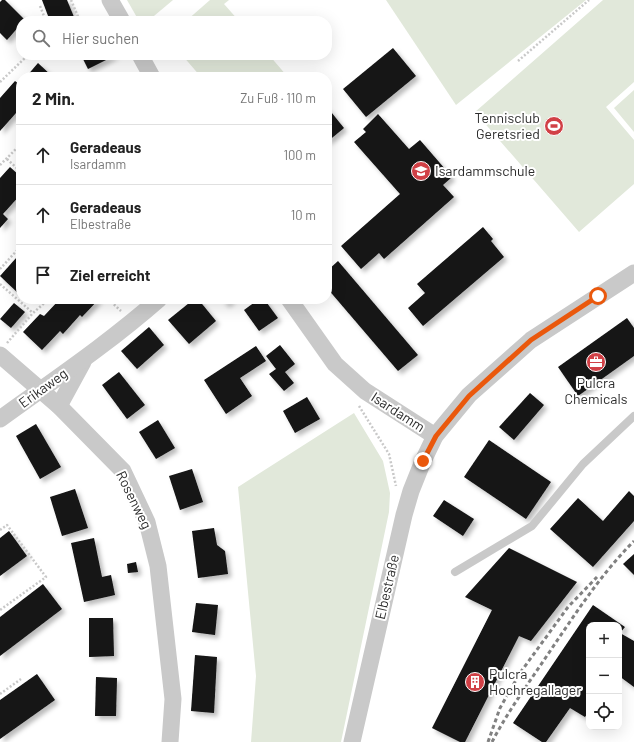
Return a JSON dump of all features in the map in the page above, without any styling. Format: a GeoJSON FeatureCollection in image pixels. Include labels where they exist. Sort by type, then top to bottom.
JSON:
{"type":"FeatureCollection","features":[{"type":"Feature","properties":{"kind":"street"},"geometry":{"type":"LineString","coordinates":[[110,0],[119,16]]}},
{"type":"Feature","properties":{"kind":"street"},"geometry":{"type":"LineString","coordinates":[[143,60],[149,72]]}},
{"type":"Feature","properties":{"kind":"street","name":"Isardamm"},"geometry":{"type":"LineString","coordinates":[[293,304],[335,364],[365,391],[436,436],[469,396],[531,340],[634,273]]}},
{"type":"Feature","properties":{"kind":"street","name":"Erikaweg"},"geometry":{"type":"LineString","coordinates":[[0,419],[86,357],[153,304]]}},
{"type":"Feature","properties":{"kind":"street","name":"Rosenweg"},"geometry":{"type":"LineString","coordinates":[[2,350],[40,390],[59,406],[123,471],[148,522],[158,566],[173,699],[170,742]]}},
{"type":"Feature","properties":{"kind":"street","name":"Erikaweg"},"geometry":{"type":"LineString","coordinates":[[59,406],[86,357]]}},
{"type":"Feature","properties":{"kind":"street","name":"Elbestraße"},"geometry":{"type":"LineString","coordinates":[[352,742],[404,515],[413,485],[436,436]]}},
{"type":"Feature","properties":{"kind":"lane"},"geometry":{"type":"LineString","coordinates":[[455,572],[532,526],[583,464],[634,416]]}},
{"type":"Feature","properties":{"kind":"path"},"geometry":{"type":"LineString","coordinates":[[71,0],[78,16]]}},
{"type":"Feature","properties":{"kind":"path"},"geometry":{"type":"LineString","coordinates":[[518,61],[589,0]]}},
{"type":"Feature","properties":{"kind":"path"},"geometry":{"type":"LineString","coordinates":[[40,6],[44,16]]}},
{"type":"Feature","properties":{"kind":"path"},"geometry":{"type":"LineString","coordinates":[[0,82],[23,60]]}},
{"type":"Feature","properties":{"kind":"path"},"geometry":{"type":"LineString","coordinates":[[0,165],[16,149]]}},
{"type":"Feature","properties":{"kind":"path"},"geometry":{"type":"LineString","coordinates":[[7,158],[16,167]]}},
{"type":"Feature","properties":{"kind":"path"},"geometry":{"type":"LineString","coordinates":[[0,269],[16,251]]}},
{"type":"Feature","properties":{"kind":"path"},"geometry":{"type":"LineString","coordinates":[[0,284],[16,298]]}},
{"type":"Feature","properties":{"kind":"path"},"geometry":{"type":"LineString","coordinates":[[23,304],[33,313]]}},
{"type":"Feature","properties":{"kind":"path"},"geometry":{"type":"LineString","coordinates":[[2,350],[33,313],[43,304]]}},
{"type":"Feature","properties":{"kind":"path"},"geometry":{"type":"LineString","coordinates":[[359,405],[389,454],[396,485],[396,492]]}},
{"type":"Feature","properties":{"kind":"path"},"geometry":{"type":"LineString","coordinates":[[0,530],[7,525],[46,577],[0,610]]}},
{"type":"Feature","properties":{"kind":"path"},"geometry":{"type":"LineString","coordinates":[[0,694],[21,679]]}},
{"type":"Feature","properties":{"kind":"shaded area"},"geometry":{"type":"Polygon","coordinates":[[[127,0],[173,0],[154,16],[136,16],[127,0]]]}},
{"type":"Feature","properties":{"kind":"shaded area"},"geometry":{"type":"Polygon","coordinates":[[[210,0],[229,0],[224,4],[235,16],[192,16],[210,0]]]}},
{"type":"Feature","properties":{"kind":"shaded area"},"geometry":{"type":"Polygon","coordinates":[[[386,0],[586,0],[456,105],[386,0]]]}},
{"type":"Feature","properties":{"kind":"shaded area","name":"Tennisclub Geretsried"},"geometry":{"type":"Polygon","coordinates":[[[603,0],[634,0],[634,82],[606,107],[634,140],[634,184],[579,232],[475,112],[603,0]]]}},
{"type":"Feature","properties":{"kind":"shaded area"},"geometry":{"type":"Polygon","coordinates":[[[186,60],[273,60],[284,72],[197,72],[186,60]]]}},
{"type":"Feature","properties":{"kind":"shaded area"},"geometry":{"type":"Polygon","coordinates":[[[634,90],[634,132],[614,108],[634,90]]]}},
{"type":"Feature","properties":{"kind":"shaded area"},"geometry":{"type":"Polygon","coordinates":[[[354,413],[383,461],[390,493],[389,512],[341,742],[251,742],[256,676],[238,487],[354,413]]]}},
{"type":"Feature","properties":{"kind":"building"},"geometry":{"type":"Polygon","coordinates":[[[5,0],[21,16],[16,16],[16,30],[7,40],[0,33],[0,2],[5,0]]]}},
{"type":"Feature","properties":{"kind":"building"},"geometry":{"type":"Polygon","coordinates":[[[42,0],[67,0],[74,16],[48,16],[42,0]]]}},
{"type":"Feature","properties":{"kind":"building"},"geometry":{"type":"Polygon","coordinates":[[[393,48],[416,76],[366,117],[343,89],[393,48]]]}},
{"type":"Feature","properties":{"kind":"building"},"geometry":{"type":"Polygon","coordinates":[[[84,60],[106,60],[88,69],[84,60]]]}},
{"type":"Feature","properties":{"kind":"building"},"geometry":{"type":"Polygon","coordinates":[[[38,63],[48,72],[30,72],[38,63]]]}},
{"type":"Feature","properties":{"kind":"building"},"geometry":{"type":"Polygon","coordinates":[[[15,81],[16,82],[16,113],[0,131],[0,98],[15,81]]]}},
{"type":"Feature","properties":{"kind":"building"},"geometry":{"type":"Polygon","coordinates":[[[332,113],[344,128],[332,138],[332,113]]]}},
{"type":"Feature","properties":{"kind":"building"},"geometry":{"type":"Polygon","coordinates":[[[378,114],[409,149],[420,140],[452,177],[443,185],[454,197],[384,259],[379,253],[361,269],[341,246],[400,194],[354,142],[366,132],[363,129],[378,114]]]}},
{"type":"Feature","properties":{"kind":"building"},"geometry":{"type":"Polygon","coordinates":[[[10,167],[16,172],[16,200],[3,214],[8,219],[0,228],[0,178],[10,167]]]}},
{"type":"Feature","properties":{"kind":"building"},"geometry":{"type":"Polygon","coordinates":[[[483,227],[493,239],[491,241],[504,257],[423,326],[408,308],[425,293],[417,284],[483,227]]]}},
{"type":"Feature","properties":{"kind":"building"},"geometry":{"type":"Polygon","coordinates":[[[16,258],[16,291],[0,276],[16,258]]]}},
{"type":"Feature","properties":{"kind":"building"},"geometry":{"type":"Polygon","coordinates":[[[338,261],[418,355],[398,371],[332,294],[332,266],[338,261]]]}},
{"type":"Feature","properties":{"kind":"building"},"geometry":{"type":"Polygon","coordinates":[[[14,303],[25,312],[11,328],[0,319],[14,303]]]}},
{"type":"Feature","properties":{"kind":"building"},"geometry":{"type":"Polygon","coordinates":[[[55,304],[94,304],[82,317],[80,315],[63,334],[60,331],[42,350],[23,332],[40,314],[44,316],[55,304]]]}},
{"type":"Feature","properties":{"kind":"building"},"geometry":{"type":"Polygon","coordinates":[[[188,304],[202,304],[216,321],[189,344],[168,320],[188,304]]]}},
{"type":"Feature","properties":{"kind":"building"},"geometry":{"type":"Polygon","coordinates":[[[252,304],[268,304],[278,318],[259,331],[244,310],[252,304]]]}},
{"type":"Feature","properties":{"kind":"building","name":"Pulcra Chemicals"},"geometry":{"type":"Polygon","coordinates":[[[627,318],[634,328],[634,356],[578,396],[558,367],[627,318]]]}},
{"type":"Feature","properties":{"kind":"building"},"geometry":{"type":"Polygon","coordinates":[[[149,327],[164,345],[137,369],[121,351],[149,327]]]}},
{"type":"Feature","properties":{"kind":"building"},"geometry":{"type":"Polygon","coordinates":[[[280,345],[295,364],[285,372],[294,383],[284,391],[269,374],[276,369],[266,356],[280,345]]]}},
{"type":"Feature","properties":{"kind":"building"},"geometry":{"type":"Polygon","coordinates":[[[256,346],[266,361],[240,378],[252,396],[226,414],[204,380],[256,346]]]}},
{"type":"Feature","properties":{"kind":"building"},"geometry":{"type":"Polygon","coordinates":[[[119,372],[145,405],[127,419],[102,385],[119,372]]]}},
{"type":"Feature","properties":{"kind":"building"},"geometry":{"type":"Polygon","coordinates":[[[530,393],[544,405],[514,440],[499,427],[530,393]]]}},
{"type":"Feature","properties":{"kind":"building"},"geometry":{"type":"Polygon","coordinates":[[[307,397],[320,419],[295,433],[283,411],[307,397]]]}},
{"type":"Feature","properties":{"kind":"building"},"geometry":{"type":"Polygon","coordinates":[[[158,420],[175,448],[156,459],[139,432],[158,420]]]}},
{"type":"Feature","properties":{"kind":"building"},"geometry":{"type":"Polygon","coordinates":[[[36,424],[61,467],[40,479],[16,436],[36,424]]]}},
{"type":"Feature","properties":{"kind":"building"},"geometry":{"type":"Polygon","coordinates":[[[489,440],[551,482],[526,519],[464,477],[489,440]]]}},
{"type":"Feature","properties":{"kind":"building"},"geometry":{"type":"Polygon","coordinates":[[[192,469],[203,502],[180,510],[169,476],[192,469]]]}},
{"type":"Feature","properties":{"kind":"building"},"geometry":{"type":"Polygon","coordinates":[[[75,489],[88,528],[62,536],[50,497],[75,489]]]}},
{"type":"Feature","properties":{"kind":"building"},"geometry":{"type":"Polygon","coordinates":[[[629,491],[634,496],[634,521],[593,567],[550,529],[578,498],[603,521],[629,491]]]}},
{"type":"Feature","properties":{"kind":"building"},"geometry":{"type":"Polygon","coordinates":[[[444,500],[474,519],[463,536],[433,516],[444,500]]]}},
{"type":"Feature","properties":{"kind":"building"},"geometry":{"type":"Polygon","coordinates":[[[214,528],[217,545],[225,551],[228,574],[198,578],[192,531],[214,528]]]}},
{"type":"Feature","properties":{"kind":"building"},"geometry":{"type":"Polygon","coordinates":[[[9,531],[27,556],[0,576],[0,538],[9,531]]]}},
{"type":"Feature","properties":{"kind":"building"},"geometry":{"type":"Polygon","coordinates":[[[94,538],[102,577],[111,575],[115,595],[84,602],[71,543],[94,538]]]}},
{"type":"Feature","properties":{"kind":"building"},"geometry":{"type":"Polygon","coordinates":[[[509,548],[577,582],[531,641],[519,636],[465,742],[460,742],[432,728],[492,610],[465,597],[509,548]]]}},
{"type":"Feature","properties":{"kind":"building"},"geometry":{"type":"Polygon","coordinates":[[[634,554],[634,575],[623,564],[634,554]]]}},
{"type":"Feature","properties":{"kind":"building"},"geometry":{"type":"Polygon","coordinates":[[[136,562],[138,572],[128,573],[127,564],[136,562]]]}},
{"type":"Feature","properties":{"kind":"building"},"geometry":{"type":"Polygon","coordinates":[[[43,584],[62,609],[0,656],[0,617],[43,584]]]}},
{"type":"Feature","properties":{"kind":"building"},"geometry":{"type":"Polygon","coordinates":[[[196,603],[218,605],[215,635],[192,632],[196,603]]]}},
{"type":"Feature","properties":{"kind":"building","name":"Pulcra Hochregallager"},"geometry":{"type":"Polygon","coordinates":[[[593,605],[618,622],[586,622],[585,717],[570,708],[546,742],[542,742],[513,723],[593,605]]]}},
{"type":"Feature","properties":{"kind":"building"},"geometry":{"type":"Polygon","coordinates":[[[89,618],[113,618],[114,656],[89,657],[89,618]]]}},
{"type":"Feature","properties":{"kind":"building","name":"Pulcra Hochregallager"},"geometry":{"type":"Polygon","coordinates":[[[622,634],[634,641],[634,687],[622,678],[622,634]]]}},
{"type":"Feature","properties":{"kind":"building"},"geometry":{"type":"Polygon","coordinates":[[[195,655],[217,657],[214,713],[191,711],[195,655]]]}},
{"type":"Feature","properties":{"kind":"building"},"geometry":{"type":"Polygon","coordinates":[[[37,674],[55,700],[0,739],[0,700],[37,674]]]}},
{"type":"Feature","properties":{"kind":"building"},"geometry":{"type":"Polygon","coordinates":[[[96,677],[117,678],[116,716],[95,716],[96,677]]]}},
{"type":"Feature","properties":{"kind":"railway"},"geometry":{"type":"LineString","coordinates":[[492,742],[517,700],[576,614],[609,569],[634,541]]}},
{"type":"Feature","properties":{"kind":"railway"},"geometry":{"type":"LineString","coordinates":[[488,742],[500,708],[520,673],[568,607],[597,577]]}},
{"type":"Feature","properties":{"kind":"place","name":"Tennisclub Geretsried"},"geometry":{"type":"Point","coordinates":[554,126]}},
{"type":"Feature","properties":{"kind":"place","name":"Isardammschule"},"geometry":{"type":"Point","coordinates":[421,171]}},
{"type":"Feature","properties":{"kind":"place","name":"Pulcra Chemicals"},"geometry":{"type":"Point","coordinates":[596,362]}},
{"type":"Feature","properties":{"kind":"place","name":"Pulcra Hochregallager"},"geometry":{"type":"Point","coordinates":[475,682]}},
{"type":"Feature","properties":{"kind":"route"},"geometry":{"type":"LineString","coordinates":[[423,461],[436,436],[469,396],[531,340],[598,296]]}}]}
